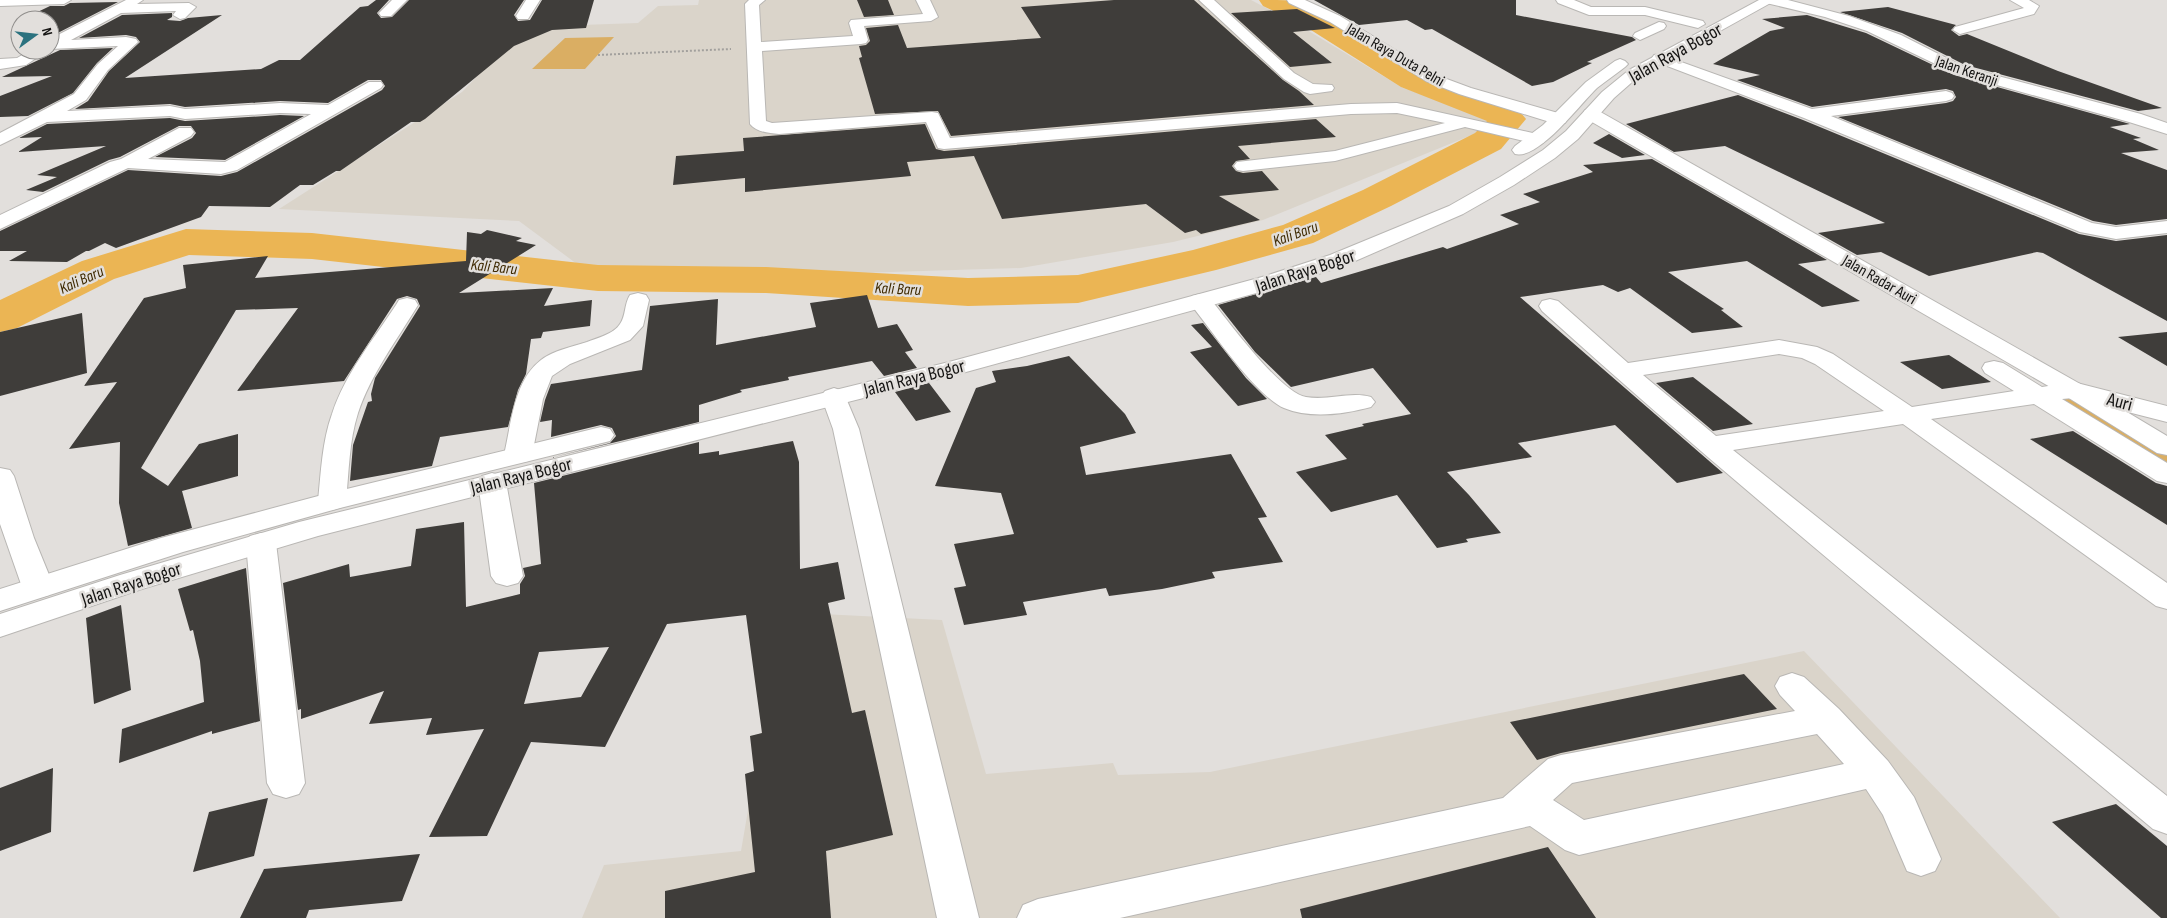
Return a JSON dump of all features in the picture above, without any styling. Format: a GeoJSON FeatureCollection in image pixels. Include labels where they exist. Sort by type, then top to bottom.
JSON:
{"type":"FeatureCollection","features":[{"type":"Feature","properties":{"kind":"main road"},"geometry":{"type":"LineString","coordinates":[[26,10],[45,0]]}},
{"type":"Feature","properties":{"kind":"main road"},"geometry":{"type":"LineString","coordinates":[[0,2],[64,0]]}},
{"type":"Feature","properties":{"kind":"main road"},"geometry":{"type":"LineString","coordinates":[[60,40],[136,0]]}},
{"type":"Feature","properties":{"kind":"main road"},"geometry":{"type":"LineString","coordinates":[[386,13],[400,0]]}},
{"type":"Feature","properties":{"kind":"main road"},"geometry":{"type":"LineString","coordinates":[[522,16],[533,0]]}},
{"type":"Feature","properties":{"kind":"main road"},"geometry":{"type":"LineString","coordinates":[[758,0],[752,4],[758,124],[774,129],[932,116],[944,144],[1351,109],[1397,108],[1531,137]]}},
{"type":"Feature","properties":{"kind":"main road"},"geometry":{"type":"LineString","coordinates":[[754,47],[861,40],[856,23],[930,18],[923,0]]}},
{"type":"Feature","properties":{"kind":"main road"},"geometry":{"type":"LineString","coordinates":[[1206,0],[1289,76],[1310,89],[1326,88]]}},
{"type":"Feature","properties":{"kind":"main road","name":"Jalan Raya Duta Pelni"},"geometry":{"type":"LineString","coordinates":[[1294,0],[1340,22],[1431,78],[1465,91],[1559,118]]}},
{"type":"Feature","properties":{"kind":"main road"},"geometry":{"type":"LineString","coordinates":[[1563,0],[1589,10],[1645,11],[1698,24]]}},
{"type":"Feature","properties":{"kind":"main road","name":"Jalan Raya Bogor"},"geometry":{"type":"LineString","coordinates":[[1675,35],[1745,0]]}},
{"type":"Feature","properties":{"kind":"main road","name":"Jalan Raya Bogor"},"geometry":{"type":"LineString","coordinates":[[0,626],[131,582],[261,543],[492,482],[834,396],[950,359],[1336,244],[1382,226],[1444,197],[1507,160],[1531,137],[1559,118],[1578,97],[1606,73],[1651,42],[1692,41],[1770,0]]}},
{"type":"Feature","properties":{"kind":"main road","name":"Jalan Keranji"},"geometry":{"type":"LineString","coordinates":[[1770,0],[1862,24],[1889,34],[1938,62],[1959,70],[2135,118],[2167,129]]}},
{"type":"Feature","properties":{"kind":"main road"},"geometry":{"type":"LineString","coordinates":[[1960,30],[2029,11],[2032,6],[2017,0]]}},
{"type":"Feature","properties":{"kind":"main road"},"geometry":{"type":"LineString","coordinates":[[118,9],[189,7],[180,15]]}},
{"type":"Feature","properties":{"kind":"main road"},"geometry":{"type":"LineString","coordinates":[[1651,42],[1675,35],[1692,41]]}},
{"type":"Feature","properties":{"kind":"main road"},"geometry":{"type":"LineString","coordinates":[[0,140],[85,92],[103,67],[131,42],[60,44]]}},
{"type":"Feature","properties":{"kind":"main road"},"geometry":{"type":"LineString","coordinates":[[1651,42],[1810,114],[2088,228],[2116,233],[2167,227]]}},
{"type":"Feature","properties":{"kind":"main road","name":"Jalan Raya Bogor"},"geometry":{"type":"LineString","coordinates":[[0,600],[172,545],[332,501],[518,455],[950,359],[1200,301],[1270,282],[1338,260],[1447,214],[1507,181],[1549,154],[1572,135],[1619,84],[1651,42]]}},
{"type":"Feature","properties":{"kind":"main road"},"geometry":{"type":"LineString","coordinates":[[0,64],[17,63],[23,60]]}},
{"type":"Feature","properties":{"kind":"main road"},"geometry":{"type":"LineString","coordinates":[[127,163],[227,167],[333,110],[375,85]]}},
{"type":"Feature","properties":{"kind":"main road"},"geometry":{"type":"LineString","coordinates":[[1810,114],[1946,96]]}},
{"type":"Feature","properties":{"kind":"main road"},"geometry":{"type":"LineString","coordinates":[[40,117],[158,111],[177,111],[190,114],[280,108],[333,110]]}},
{"type":"Feature","properties":{"kind":"main road","name":"Jalan Radar Auri"},"geometry":{"type":"LineString","coordinates":[[1591,114],[2072,390],[2167,447]]}},
{"type":"Feature","properties":{"kind":"main road"},"geometry":{"type":"LineString","coordinates":[[1243,166],[1335,156],[1466,122]]}},
{"type":"Feature","properties":{"kind":"main road"},"geometry":{"type":"LineString","coordinates":[[0,222],[116,166],[127,163],[185,132]]}},
{"type":"Feature","properties":{"kind":"main road"},"geometry":{"type":"LineString","coordinates":[[518,455],[535,382],[543,370],[553,363],[616,338],[629,330],[638,300]]}},
{"type":"Feature","properties":{"kind":"main road"},"geometry":{"type":"LineString","coordinates":[[1200,301],[1268,382],[1294,403],[1310,406],[1362,402]]}},
{"type":"Feature","properties":{"kind":"main road"},"geometry":{"type":"LineString","coordinates":[[332,501],[338,440],[345,413],[354,390],[407,305]]}},
{"type":"Feature","properties":{"kind":"main road"},"geometry":{"type":"LineString","coordinates":[[1550,306],[1710,446],[2167,818]]}},
{"type":"Feature","properties":{"kind":"main road"},"geometry":{"type":"LineString","coordinates":[[1623,370],[1779,348],[1795,348],[1808,352],[1824,359],[1906,414],[2167,598]]}},
{"type":"Feature","properties":{"kind":"main road"},"geometry":{"type":"LineString","coordinates":[[1994,368],[2167,475]]}},
{"type":"Feature","properties":{"kind":"main road"},"geometry":{"type":"LineString","coordinates":[[1710,446],[1906,414],[2072,390]]}},
{"type":"Feature","properties":{"kind":"main road","name":"Auri"},"geometry":{"type":"LineString","coordinates":[[2072,390],[2167,414]]}},
{"type":"Feature","properties":{"kind":"main road"},"geometry":{"type":"LineString","coordinates":[[834,396],[846,429],[958,918]]}},
{"type":"Feature","properties":{"kind":"main road"},"geometry":{"type":"LineString","coordinates":[[0,476],[19,538],[38,587]]}},
{"type":"Feature","properties":{"kind":"main road"},"geometry":{"type":"LineString","coordinates":[[492,482],[507,576]]}},
{"type":"Feature","properties":{"kind":"main road"},"geometry":{"type":"LineString","coordinates":[[261,543],[286,783]]}},
{"type":"Feature","properties":{"kind":"main road"},"geometry":{"type":"LineString","coordinates":[[1792,686],[1826,719],[1875,772],[1900,808],[1921,858]]}},
{"type":"Feature","properties":{"kind":"main road"},"geometry":{"type":"LineString","coordinates":[[1514,812],[1561,770],[1826,719]]}},
{"type":"Feature","properties":{"kind":"main road"},"geometry":{"type":"LineString","coordinates":[[1038,918],[1514,812],[1536,810],[1578,838],[1875,772]]}},
{"type":"Feature","properties":{"kind":"path"},"geometry":{"type":"LineString","coordinates":[[598,55],[754,47]]}},
{"type":"Feature","properties":{"kind":"shaded area"},"geometry":{"type":"Polygon","coordinates":[[[699,0],[1251,0],[1302,27],[1403,88],[1484,116],[1489,122],[1479,132],[1263,220],[1173,242],[1021,268],[795,275],[577,264],[519,221],[279,209],[462,92],[525,27],[638,23],[658,6],[698,5],[699,0]]]}},
{"type":"Feature","properties":{"kind":"shaded area"},"geometry":{"type":"Polygon","coordinates":[[[614,37],[585,69],[532,69],[565,38],[614,37]]]}},
{"type":"Feature","properties":{"kind":"shaded area"},"geometry":{"type":"Polygon","coordinates":[[[2073,390],[2167,446],[2167,475],[2037,395],[2073,390]]]}},
{"type":"Feature","properties":{"kind":"shaded area"},"geometry":{"type":"Polygon","coordinates":[[[782,612],[942,620],[986,774],[1113,763],[1118,775],[1210,772],[1804,651],[2060,918],[582,918],[604,865],[741,851],[782,612]]]}},
{"type":"Feature","properties":{"kind":"building"},"geometry":{"type":"Polygon","coordinates":[[[376,0],[389,0],[377,13],[381,18],[392,17],[409,0],[524,0],[514,15],[518,21],[530,20],[542,0],[594,0],[586,28],[552,30],[514,46],[425,119],[420,122],[411,122],[340,171],[336,171],[313,185],[300,185],[270,207],[209,206],[201,217],[116,248],[105,243],[67,262],[9,261],[27,251],[0,251],[0,231],[128,170],[221,176],[237,172],[382,90],[385,86],[381,80],[368,80],[328,103],[280,101],[185,107],[170,104],[75,109],[88,101],[109,71],[140,42],[136,37],[126,35],[79,38],[122,15],[172,13],[172,17],[167,20],[180,21],[188,18],[222,15],[125,78],[261,69],[279,60],[300,60],[360,7],[368,6],[376,0]]]}},
{"type":"Feature","properties":{"kind":"building"},"geometry":{"type":"Polygon","coordinates":[[[857,0],[888,0],[894,15],[864,17],[857,0]]]}},
{"type":"Feature","properties":{"kind":"building"},"geometry":{"type":"Polygon","coordinates":[[[1114,0],[1194,0],[1283,80],[1314,105],[951,136],[938,111],[875,114],[859,58],[862,57],[859,46],[866,45],[870,41],[866,28],[898,25],[907,48],[1041,38],[1021,7],[1114,0]]]}},
{"type":"Feature","properties":{"kind":"building"},"geometry":{"type":"Polygon","coordinates":[[[1314,0],[1516,0],[1516,15],[1632,37],[1636,40],[1587,62],[1592,63],[1553,82],[1532,86],[1432,29],[1425,30],[1407,20],[1359,25],[1314,0]]]}},
{"type":"Feature","properties":{"kind":"building"},"geometry":{"type":"Polygon","coordinates":[[[118,2],[60,32],[60,10],[42,10],[50,6],[64,6],[70,3],[118,2]]]}},
{"type":"Feature","properties":{"kind":"building"},"geometry":{"type":"Polygon","coordinates":[[[1888,7],[1956,25],[1951,30],[1959,36],[1967,34],[2058,71],[2162,108],[2138,111],[1965,65],[1902,33],[1840,12],[1888,7]]]}},
{"type":"Feature","properties":{"kind":"building"},"geometry":{"type":"Polygon","coordinates":[[[1297,9],[1335,28],[1293,32],[1332,63],[1290,67],[1231,13],[1297,9]]]}},
{"type":"Feature","properties":{"kind":"building"},"geometry":{"type":"Polygon","coordinates":[[[1807,15],[1866,33],[1954,75],[2130,124],[2110,127],[2141,138],[2133,139],[2159,150],[2121,153],[2167,170],[2167,219],[2116,225],[2093,221],[1838,117],[1946,103],[1953,101],[1956,97],[1953,91],[1946,89],[1812,107],[1737,80],[1760,75],[1713,64],[1770,31],[1785,28],[1762,19],[1807,15]]]}},
{"type":"Feature","properties":{"kind":"building"},"geometry":{"type":"Polygon","coordinates":[[[113,48],[97,63],[73,93],[28,116],[0,117],[0,96],[52,76],[2,77],[39,60],[60,60],[60,50],[113,48]]]}},
{"type":"Feature","properties":{"kind":"building"},"geometry":{"type":"Polygon","coordinates":[[[1738,95],[2079,234],[2116,241],[2167,235],[2167,321],[2043,253],[2037,252],[1929,276],[1881,252],[1857,255],[1818,233],[1885,223],[1725,146],[1674,152],[1626,124],[1738,95]]]}},
{"type":"Feature","properties":{"kind":"building"},"geometry":{"type":"Polygon","coordinates":[[[280,115],[304,116],[225,160],[155,157],[192,138],[196,133],[191,126],[179,126],[120,157],[109,160],[43,192],[26,190],[57,177],[37,175],[106,146],[18,152],[42,137],[19,138],[47,124],[170,118],[185,121],[280,115]]]}},
{"type":"Feature","properties":{"kind":"building"},"geometry":{"type":"Polygon","coordinates":[[[1316,119],[1336,137],[1238,146],[1250,159],[1236,161],[1232,166],[1236,171],[1243,173],[1262,171],[1279,190],[1219,196],[1260,220],[1201,234],[1196,230],[1185,233],[1146,204],[1002,219],[974,156],[907,162],[911,176],[745,192],[745,178],[673,185],[676,156],[744,151],[743,138],[925,124],[936,149],[944,151],[1316,119]]]}},
{"type":"Feature","properties":{"kind":"building"},"geometry":{"type":"Polygon","coordinates":[[[1609,134],[1645,155],[1622,158],[1593,143],[1609,134]]]}},
{"type":"Feature","properties":{"kind":"building"},"geometry":{"type":"Polygon","coordinates":[[[1652,159],[1827,260],[1798,264],[1860,301],[1822,307],[1747,261],[1668,272],[1724,309],[1721,310],[1743,327],[1692,333],[1630,288],[1618,292],[1603,285],[1520,297],[1723,473],[1677,483],[1615,425],[1518,443],[1532,457],[1447,472],[1501,533],[1466,539],[1468,542],[1437,548],[1397,495],[1331,512],[1296,472],[1347,459],[1325,435],[1364,426],[1362,424],[1411,414],[1373,368],[1291,387],[1255,352],[1218,305],[1316,277],[1321,283],[1443,247],[1447,249],[1519,224],[1500,215],[1540,202],[1523,194],[1593,172],[1583,165],[1652,159]]]}},
{"type":"Feature","properties":{"kind":"building"},"geometry":{"type":"Polygon","coordinates":[[[487,230],[522,238],[516,241],[536,245],[459,293],[553,288],[544,306],[592,300],[590,326],[543,332],[541,338],[531,339],[526,374],[518,390],[508,427],[440,437],[432,466],[350,481],[353,445],[368,402],[372,401],[371,394],[375,378],[420,306],[417,299],[407,296],[397,299],[344,381],[237,391],[298,308],[236,310],[141,468],[168,486],[199,444],[238,434],[238,476],[182,491],[192,528],[128,546],[119,503],[120,442],[69,449],[117,382],[84,386],[144,298],[186,288],[183,265],[268,256],[255,278],[466,261],[467,232],[481,234],[487,230]]]}},
{"type":"Feature","properties":{"kind":"building"},"geometry":{"type":"Polygon","coordinates":[[[867,295],[878,328],[897,324],[913,350],[905,352],[917,368],[884,376],[872,361],[788,377],[789,380],[740,390],[742,392],[699,405],[699,422],[550,458],[610,443],[616,436],[612,428],[601,425],[551,437],[552,420],[540,422],[545,400],[551,384],[642,370],[650,306],[718,299],[716,345],[816,327],[810,303],[867,295]]]}},
{"type":"Feature","properties":{"kind":"building"},"geometry":{"type":"Polygon","coordinates":[[[82,313],[87,373],[0,396],[0,332],[82,313]]]}},
{"type":"Feature","properties":{"kind":"building"},"geometry":{"type":"Polygon","coordinates":[[[1203,323],[1246,378],[1267,399],[1238,406],[1190,352],[1212,347],[1191,325],[1203,323]]]}},
{"type":"Feature","properties":{"kind":"building"},"geometry":{"type":"Polygon","coordinates":[[[2167,332],[2167,366],[2118,337],[2167,332]]]}},
{"type":"Feature","properties":{"kind":"building"},"geometry":{"type":"Polygon","coordinates":[[[1949,355],[1991,382],[1942,389],[1900,362],[1949,355]]]}},
{"type":"Feature","properties":{"kind":"building"},"geometry":{"type":"Polygon","coordinates":[[[1069,356],[1125,414],[1136,433],[1080,447],[1086,475],[1231,454],[1267,517],[1258,518],[1283,562],[1212,572],[1215,578],[1162,589],[1109,596],[1106,588],[1023,602],[1027,615],[964,625],[954,588],[966,586],[954,544],[1014,534],[1001,493],[935,486],[976,388],[996,382],[992,371],[1027,366],[1069,356]]]}},
{"type":"Feature","properties":{"kind":"building"},"geometry":{"type":"Polygon","coordinates":[[[1693,377],[1753,424],[1713,431],[1656,383],[1693,377]]]}},
{"type":"Feature","properties":{"kind":"building"},"geometry":{"type":"Polygon","coordinates":[[[929,383],[951,412],[916,421],[895,392],[929,383]]]}},
{"type":"Feature","properties":{"kind":"building"},"geometry":{"type":"Polygon","coordinates":[[[2073,431],[2156,483],[2167,486],[2167,525],[2030,439],[2073,431]]]}},
{"type":"Feature","properties":{"kind":"building"},"geometry":{"type":"Polygon","coordinates":[[[793,441],[799,462],[800,569],[838,562],[845,599],[828,603],[852,713],[865,710],[893,835],[826,851],[831,918],[665,918],[665,891],[755,872],[745,774],[754,771],[750,736],[762,733],[746,615],[667,624],[605,747],[531,742],[487,836],[429,837],[484,729],[426,735],[432,718],[369,724],[384,691],[301,719],[301,709],[298,710],[283,583],[349,564],[350,577],[411,566],[416,529],[464,522],[466,607],[520,594],[520,584],[525,576],[523,568],[541,564],[534,483],[699,442],[699,454],[719,451],[719,455],[793,441]],[[609,647],[539,652],[524,704],[581,697],[609,647]]]}},
{"type":"Feature","properties":{"kind":"building"},"geometry":{"type":"Polygon","coordinates":[[[246,568],[260,721],[212,734],[212,731],[119,763],[122,729],[204,702],[200,661],[193,630],[190,631],[178,589],[246,568]]]}},
{"type":"Feature","properties":{"kind":"building"},"geometry":{"type":"Polygon","coordinates":[[[121,605],[131,690],[94,704],[86,618],[121,605]]]}},
{"type":"Feature","properties":{"kind":"building"},"geometry":{"type":"Polygon","coordinates":[[[1744,674],[1777,709],[1561,753],[1537,760],[1510,722],[1744,674]]]}},
{"type":"Feature","properties":{"kind":"building"},"geometry":{"type":"Polygon","coordinates":[[[53,768],[51,832],[0,851],[0,788],[53,768]]]}},
{"type":"Feature","properties":{"kind":"building"},"geometry":{"type":"Polygon","coordinates":[[[268,798],[254,856],[193,872],[209,812],[268,798]]]}},
{"type":"Feature","properties":{"kind":"building"},"geometry":{"type":"Polygon","coordinates":[[[2116,804],[2167,846],[2167,918],[2161,918],[2052,822],[2116,804]]]}},
{"type":"Feature","properties":{"kind":"building"},"geometry":{"type":"Polygon","coordinates":[[[1548,847],[1596,918],[1302,918],[1300,909],[1548,847]]]}},
{"type":"Feature","properties":{"kind":"building"},"geometry":{"type":"Polygon","coordinates":[[[420,854],[402,901],[309,910],[306,918],[240,918],[264,869],[420,854]]]}},
{"type":"Feature","properties":{"kind":"waterway","name":"Kali Baru"},"geometry":{"type":"LineString","coordinates":[[0,318],[98,270],[186,242],[312,246],[598,278],[766,280],[968,292],[1078,289],[1201,261],[1298,234],[1377,198],[1488,141],[1509,119],[1485,107],[1412,80],[1313,19],[1272,0]]}}]}
